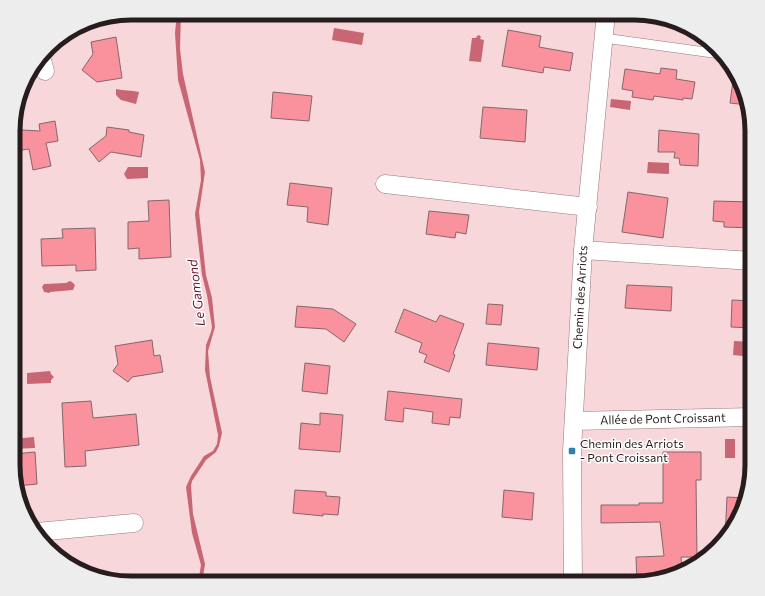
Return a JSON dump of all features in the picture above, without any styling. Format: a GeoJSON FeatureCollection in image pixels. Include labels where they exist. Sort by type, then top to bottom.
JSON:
{"type":"FeatureCollection","features":[{"type":"Feature","properties":{"kind":"street","name":"Chemin des Arriots"},"geometry":{"type":"LineString","coordinates":[[573,576],[572,451],[583,250],[605,20]]}},
{"type":"Feature","properties":{"kind":"street"},"geometry":{"type":"LineString","coordinates":[[385,184],[588,207]]}},
{"type":"Feature","properties":{"kind":"street"},"geometry":{"type":"LineString","coordinates":[[583,250],[745,261]]}},
{"type":"Feature","properties":{"kind":"street","name":"Allée de Pont Croissant"},"geometry":{"type":"LineString","coordinates":[[574,421],[745,417]]}},
{"type":"Feature","properties":{"kind":"street"},"geometry":{"type":"LineString","coordinates":[[43,531],[134,523]]}},
{"type":"Feature","properties":{"kind":"lane"},"geometry":{"type":"LineString","coordinates":[[604,38],[712,53]]}},
{"type":"Feature","properties":{"kind":"shaded area"},"geometry":{"type":"Polygon","coordinates":[[[176,20],[181,20],[180,49],[183,74],[205,172],[199,212],[206,275],[212,298],[215,327],[208,351],[210,377],[222,433],[216,452],[206,460],[192,481],[191,486],[193,514],[205,564],[203,576],[199,576],[201,565],[192,533],[186,487],[204,456],[213,451],[217,444],[218,435],[205,370],[206,345],[212,327],[202,275],[195,214],[201,180],[200,160],[178,80],[175,33],[176,20]]]}},
{"type":"Feature","properties":{"kind":"shaded area"},"geometry":{"type":"Polygon","coordinates":[[[334,28],[364,33],[362,45],[332,40],[334,28]]]}},
{"type":"Feature","properties":{"kind":"shaded area"},"geometry":{"type":"Polygon","coordinates":[[[479,35],[481,37],[480,39],[484,40],[481,62],[469,61],[472,38],[476,38],[479,35]]]}},
{"type":"Feature","properties":{"kind":"shaded area"},"geometry":{"type":"Polygon","coordinates":[[[116,89],[139,92],[136,104],[121,100],[116,95],[116,89]]]}},
{"type":"Feature","properties":{"kind":"shaded area"},"geometry":{"type":"Polygon","coordinates":[[[611,99],[631,101],[630,110],[610,107],[611,99]]]}},
{"type":"Feature","properties":{"kind":"shaded area"},"geometry":{"type":"Polygon","coordinates":[[[648,162],[669,163],[669,174],[647,173],[648,162]]]}},
{"type":"Feature","properties":{"kind":"shaded area"},"geometry":{"type":"Polygon","coordinates":[[[128,167],[148,167],[148,178],[127,179],[124,174],[128,167]]]}},
{"type":"Feature","properties":{"kind":"shaded area"},"geometry":{"type":"Polygon","coordinates":[[[70,281],[75,285],[73,290],[50,293],[44,292],[42,287],[44,284],[66,283],[70,281]]]}},
{"type":"Feature","properties":{"kind":"shaded area"},"geometry":{"type":"Polygon","coordinates":[[[734,341],[745,342],[745,356],[733,355],[734,341]]]}},
{"type":"Feature","properties":{"kind":"shaded area"},"geometry":{"type":"Polygon","coordinates":[[[50,371],[54,377],[51,380],[51,383],[27,384],[27,373],[50,371]]]}},
{"type":"Feature","properties":{"kind":"shaded area"},"geometry":{"type":"Polygon","coordinates":[[[34,437],[35,448],[20,449],[20,438],[34,437]]]}},
{"type":"Feature","properties":{"kind":"shaded area"},"geometry":{"type":"Polygon","coordinates":[[[725,439],[735,439],[735,458],[725,458],[725,439]]]}},
{"type":"Feature","properties":{"kind":"building"},"geometry":{"type":"Polygon","coordinates":[[[508,30],[541,36],[539,47],[573,53],[570,71],[544,67],[543,73],[502,66],[508,30]]]}},
{"type":"Feature","properties":{"kind":"building"},"geometry":{"type":"Polygon","coordinates":[[[116,37],[122,78],[97,82],[82,70],[93,54],[91,42],[116,37]]]}},
{"type":"Feature","properties":{"kind":"building"},"geometry":{"type":"Polygon","coordinates":[[[661,68],[677,70],[676,79],[695,82],[692,99],[683,98],[683,100],[654,96],[653,100],[632,97],[633,91],[622,89],[625,69],[660,74],[661,68]]]}},
{"type":"Feature","properties":{"kind":"building"},"geometry":{"type":"Polygon","coordinates":[[[733,81],[742,104],[730,103],[733,81]]]}},
{"type":"Feature","properties":{"kind":"building"},"geometry":{"type":"Polygon","coordinates":[[[273,92],[312,96],[309,121],[271,118],[273,92]]]}},
{"type":"Feature","properties":{"kind":"building"},"geometry":{"type":"Polygon","coordinates":[[[483,107],[527,110],[525,142],[480,138],[483,107]]]}},
{"type":"Feature","properties":{"kind":"building"},"geometry":{"type":"Polygon","coordinates":[[[55,121],[58,141],[46,143],[51,166],[33,170],[29,149],[20,150],[20,133],[22,130],[40,131],[39,124],[55,121]]]}},
{"type":"Feature","properties":{"kind":"building"},"geometry":{"type":"Polygon","coordinates":[[[107,127],[129,130],[129,132],[144,135],[141,157],[111,152],[99,162],[89,149],[106,136],[107,127]]]}},
{"type":"Feature","properties":{"kind":"building"},"geometry":{"type":"Polygon","coordinates":[[[659,130],[699,134],[698,166],[680,165],[679,158],[674,158],[675,152],[658,152],[659,130]]]}},
{"type":"Feature","properties":{"kind":"building"},"geometry":{"type":"Polygon","coordinates":[[[290,183],[332,188],[328,225],[307,222],[308,207],[287,205],[290,183]]]}},
{"type":"Feature","properties":{"kind":"building"},"geometry":{"type":"Polygon","coordinates":[[[628,192],[668,198],[663,238],[622,232],[628,192]]]}},
{"type":"Feature","properties":{"kind":"building"},"geometry":{"type":"Polygon","coordinates":[[[169,200],[171,257],[139,259],[139,248],[128,249],[128,222],[149,221],[148,201],[169,200]]]}},
{"type":"Feature","properties":{"kind":"building"},"geometry":{"type":"Polygon","coordinates":[[[714,201],[745,202],[745,228],[724,227],[724,222],[713,221],[714,201]]]}},
{"type":"Feature","properties":{"kind":"building"},"geometry":{"type":"Polygon","coordinates":[[[429,211],[469,215],[466,234],[456,232],[455,238],[426,234],[429,211]]]}},
{"type":"Feature","properties":{"kind":"building"},"geometry":{"type":"Polygon","coordinates":[[[95,228],[96,270],[76,271],[76,265],[42,266],[41,239],[63,238],[62,229],[95,228]]]}},
{"type":"Feature","properties":{"kind":"building"},"geometry":{"type":"Polygon","coordinates":[[[627,285],[672,287],[671,311],[625,308],[627,285]]]}},
{"type":"Feature","properties":{"kind":"building"},"geometry":{"type":"Polygon","coordinates":[[[732,300],[745,301],[745,328],[731,327],[732,300]]]}},
{"type":"Feature","properties":{"kind":"building"},"geometry":{"type":"Polygon","coordinates":[[[488,304],[503,305],[501,325],[486,324],[488,304]]]}},
{"type":"Feature","properties":{"kind":"building"},"geometry":{"type":"Polygon","coordinates":[[[297,306],[333,309],[356,324],[344,342],[326,329],[295,327],[297,306]]]}},
{"type":"Feature","properties":{"kind":"building"},"geometry":{"type":"Polygon","coordinates":[[[404,309],[436,322],[440,315],[464,324],[453,354],[455,355],[449,372],[424,362],[427,355],[419,352],[422,343],[395,332],[404,309]]]}},
{"type":"Feature","properties":{"kind":"building"},"geometry":{"type":"Polygon","coordinates":[[[152,340],[154,356],[160,355],[163,372],[132,377],[128,382],[113,371],[118,364],[115,346],[152,340]]]}},
{"type":"Feature","properties":{"kind":"building"},"geometry":{"type":"Polygon","coordinates":[[[488,343],[539,348],[537,370],[486,365],[488,343]]]}},
{"type":"Feature","properties":{"kind":"building"},"geometry":{"type":"Polygon","coordinates":[[[305,363],[330,366],[327,394],[302,391],[305,363]]]}},
{"type":"Feature","properties":{"kind":"building"},"geometry":{"type":"Polygon","coordinates":[[[388,391],[462,399],[460,418],[450,417],[449,425],[432,423],[433,412],[404,408],[403,422],[385,420],[388,391]]]}},
{"type":"Feature","properties":{"kind":"building"},"geometry":{"type":"Polygon","coordinates":[[[91,401],[93,418],[136,414],[139,445],[85,451],[86,466],[65,467],[62,403],[91,401]]]}},
{"type":"Feature","properties":{"kind":"building"},"geometry":{"type":"Polygon","coordinates":[[[320,413],[343,415],[340,452],[299,449],[301,423],[320,425],[320,413]]]}},
{"type":"Feature","properties":{"kind":"building"},"geometry":{"type":"Polygon","coordinates":[[[35,452],[37,484],[22,486],[20,453],[35,452]]]}},
{"type":"Feature","properties":{"kind":"building"},"geometry":{"type":"Polygon","coordinates":[[[663,452],[701,452],[701,480],[696,480],[697,556],[681,557],[682,565],[676,568],[655,574],[637,576],[636,557],[664,556],[660,522],[601,523],[601,505],[639,505],[639,503],[663,503],[663,452]]]}},
{"type":"Feature","properties":{"kind":"building"},"geometry":{"type":"Polygon","coordinates":[[[295,490],[326,492],[326,496],[340,497],[338,515],[323,514],[323,516],[293,513],[295,490]]]}},
{"type":"Feature","properties":{"kind":"building"},"geometry":{"type":"Polygon","coordinates":[[[504,490],[534,493],[532,520],[502,517],[504,490]]]}},
{"type":"Feature","properties":{"kind":"building"},"geometry":{"type":"Polygon","coordinates":[[[727,497],[740,498],[734,514],[726,528],[727,497]]]}},
{"type":"Feature","properties":{"kind":"place","name":"Chemin des Arriots - Pont Croissant"},"geometry":{"type":"Point","coordinates":[572,451]}},
{"type":"Feature","properties":{"kind":"water label","name":"Le Gamond"},"geometry":{"type":"Point","coordinates":[196,293]}}]}
